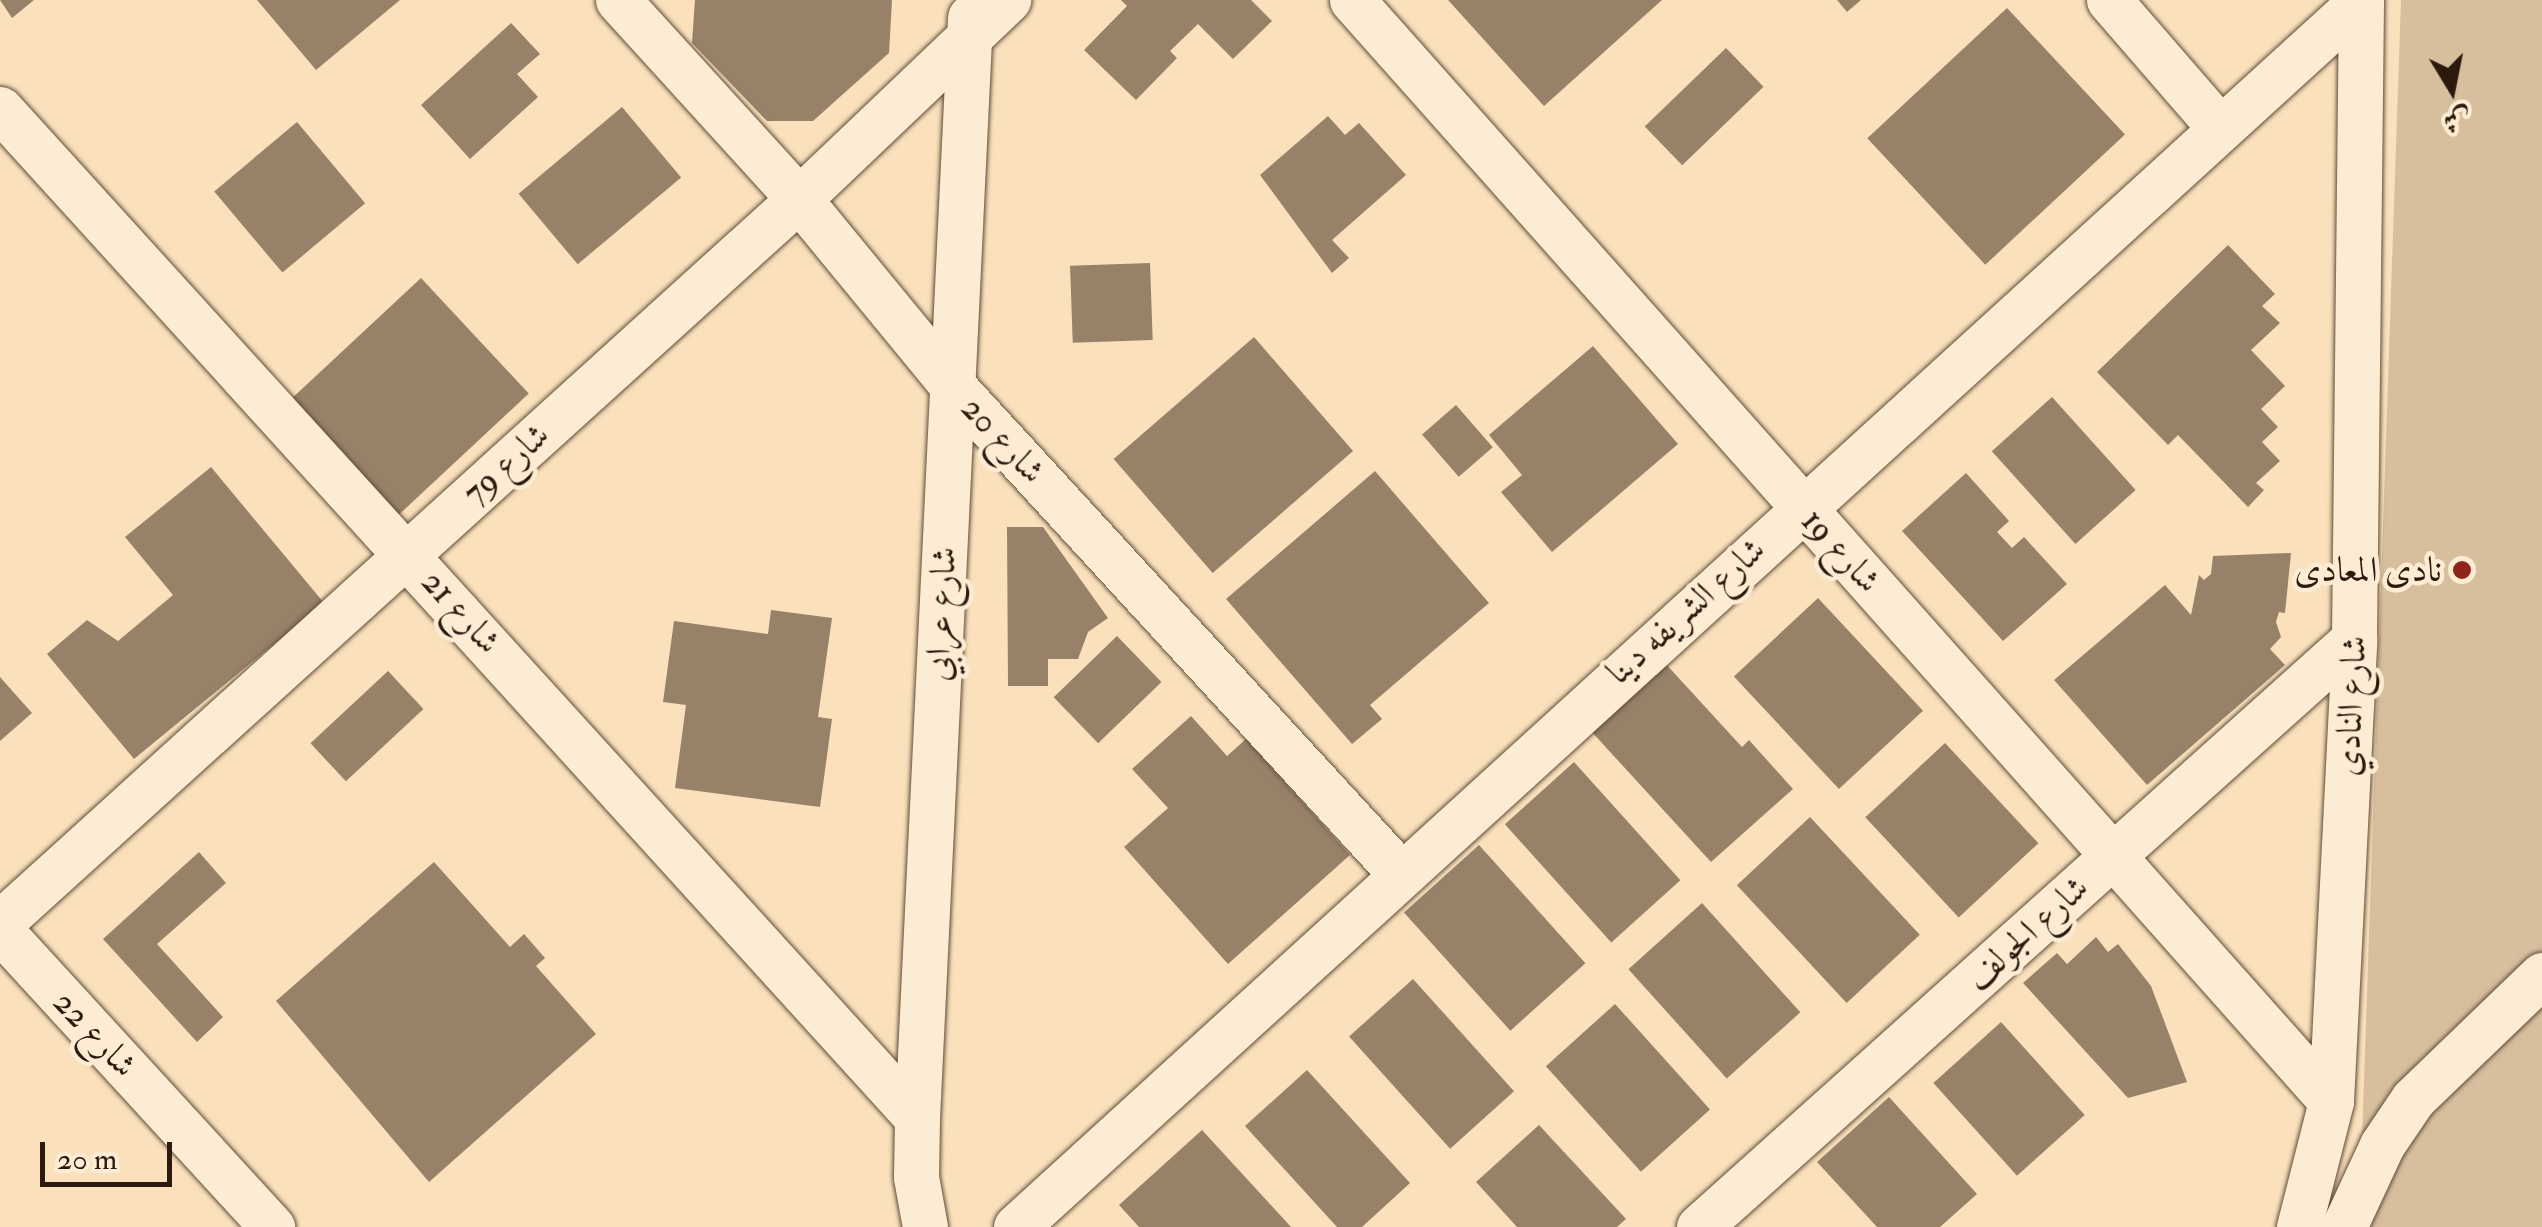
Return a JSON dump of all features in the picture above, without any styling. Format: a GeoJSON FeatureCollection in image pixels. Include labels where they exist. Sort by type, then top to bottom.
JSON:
{"type":"FeatureCollection","features":[{"type":"Feature","properties":{"kind":"street","name":"شارع 20"},"geometry":{"type":"LineString","coordinates":[[618,0],[799,199],[952,386],[1399,872]]}},
{"type":"Feature","properties":{"kind":"street","name":"شارع 79"},"geometry":{"type":"LineString","coordinates":[[0,927],[799,199],[970,17],[1008,0]]}},
{"type":"Feature","properties":{"kind":"street","name":"شارع 19"},"geometry":{"type":"LineString","coordinates":[[1352,0],[2331,1101]]}},
{"type":"Feature","properties":{"kind":"street"},"geometry":{"type":"LineString","coordinates":[[2109,0],[2220,128]]}},
{"type":"Feature","properties":{"kind":"street","name":"شارع الشريفه دينا"},"geometry":{"type":"LineString","coordinates":[[1016,1227],[1399,872],[2360,0]]}},
{"type":"Feature","properties":{"kind":"street","name":"شارع النادي"},"geometry":{"type":"LineString","coordinates":[[2299,1227],[2331,1101],[2354,639],[2360,0]]}},
{"type":"Feature","properties":{"kind":"street","name":"شارع عرابي"},"geometry":{"type":"LineString","coordinates":[[925,1227],[916,1177],[917,1118],[970,17]]}},
{"type":"Feature","properties":{"kind":"street","name":"شارع 21"},"geometry":{"type":"LineString","coordinates":[[0,109],[408,553],[917,1118]]}},
{"type":"Feature","properties":{"kind":"street","name":"شارع الجولف"},"geometry":{"type":"LineString","coordinates":[[1699,1227],[2354,639]]}},
{"type":"Feature","properties":{"kind":"street","name":"شارع 22"},"geometry":{"type":"LineString","coordinates":[[0,927],[272,1227]]}},
{"type":"Feature","properties":{"kind":"street"},"geometry":{"type":"LineString","coordinates":[[2344,1227],[2382,1146],[2414,1100],[2542,975]]}},
{"type":"Feature","properties":{"kind":"shaded area","name":"نادى المعادى"},"geometry":{"type":"Polygon","coordinates":[[[2401,0],[2542,0],[2542,1227],[2328,1227],[2362,1140],[2401,0]]]}},
{"type":"Feature","properties":{"kind":"building"},"geometry":{"type":"Polygon","coordinates":[[[0,0],[34,0],[12,18],[0,0]]]}},
{"type":"Feature","properties":{"kind":"building"},"geometry":{"type":"Polygon","coordinates":[[[257,0],[400,0],[316,70],[257,0]]]}},
{"type":"Feature","properties":{"kind":"building"},"geometry":{"type":"Polygon","coordinates":[[[695,0],[892,0],[889,53],[813,121],[767,121],[692,43],[695,0]]]}},
{"type":"Feature","properties":{"kind":"building"},"geometry":{"type":"Polygon","coordinates":[[[1121,0],[1251,0],[1272,21],[1233,59],[1198,24],[1170,51],[1177,58],[1136,100],[1084,50],[1127,6],[1121,0]]]}},
{"type":"Feature","properties":{"kind":"building"},"geometry":{"type":"Polygon","coordinates":[[[1448,0],[1662,0],[1544,106],[1448,0]]]}},
{"type":"Feature","properties":{"kind":"building"},"geometry":{"type":"Polygon","coordinates":[[[1837,0],[1861,0],[1847,12],[1837,0]]]}},
{"type":"Feature","properties":{"kind":"building"},"geometry":{"type":"Polygon","coordinates":[[[2007,8],[2125,135],[1985,265],[1867,138],[2007,8]]]}},
{"type":"Feature","properties":{"kind":"building"},"geometry":{"type":"Polygon","coordinates":[[[511,23],[540,54],[517,74],[538,97],[470,159],[421,105],[511,23]]]}},
{"type":"Feature","properties":{"kind":"building"},"geometry":{"type":"Polygon","coordinates":[[[1726,48],[1764,87],[1682,165],[1645,126],[1726,48]]]}},
{"type":"Feature","properties":{"kind":"building"},"geometry":{"type":"Polygon","coordinates":[[[622,107],[681,177],[578,264],[519,194],[622,107]]]}},
{"type":"Feature","properties":{"kind":"building"},"geometry":{"type":"Polygon","coordinates":[[[1328,116],[1345,135],[1359,123],[1406,175],[1332,240],[1349,258],[1332,273],[1260,175],[1328,116]]]}},
{"type":"Feature","properties":{"kind":"building"},"geometry":{"type":"Polygon","coordinates":[[[297,122],[365,203],[282,273],[214,191],[297,122]]]}},
{"type":"Feature","properties":{"kind":"building"},"geometry":{"type":"Polygon","coordinates":[[[2228,245],[2275,294],[2262,306],[2280,323],[2251,350],[2285,386],[2261,409],[2278,427],[2262,442],[2280,461],[2256,483],[2264,490],[2248,507],[2178,435],[2168,445],[2097,372],[2228,245]]]}},
{"type":"Feature","properties":{"kind":"building"},"geometry":{"type":"Polygon","coordinates":[[[1150,263],[1153,340],[1073,343],[1070,266],[1150,263]]]}},
{"type":"Feature","properties":{"kind":"building"},"geometry":{"type":"Polygon","coordinates":[[[421,278],[529,394],[395,518],[287,403],[421,278]]]}},
{"type":"Feature","properties":{"kind":"building"},"geometry":{"type":"Polygon","coordinates":[[[1254,337],[1353,451],[1213,573],[1114,459],[1254,337]]]}},
{"type":"Feature","properties":{"kind":"building"},"geometry":{"type":"Polygon","coordinates":[[[1593,346],[1678,444],[1552,552],[1501,492],[1522,475],[1489,435],[1593,346]]]}},
{"type":"Feature","properties":{"kind":"building"},"geometry":{"type":"Polygon","coordinates":[[[2052,397],[2136,490],[2075,544],[1992,451],[2052,397]]]}},
{"type":"Feature","properties":{"kind":"building"},"geometry":{"type":"Polygon","coordinates":[[[1456,405],[1493,447],[1459,477],[1422,435],[1456,405]]]}},
{"type":"Feature","properties":{"kind":"building"},"geometry":{"type":"Polygon","coordinates":[[[211,467],[324,603],[134,759],[47,654],[87,620],[118,641],[173,595],[125,537],[211,467]]]}},
{"type":"Feature","properties":{"kind":"building"},"geometry":{"type":"Polygon","coordinates":[[[1375,471],[1489,603],[1370,705],[1382,719],[1352,744],[1226,599],[1375,471]]]}},
{"type":"Feature","properties":{"kind":"building"},"geometry":{"type":"Polygon","coordinates":[[[1966,473],[2009,521],[1997,532],[2012,548],[2024,537],[2067,584],[2003,641],[1902,531],[1966,473]]]}},
{"type":"Feature","properties":{"kind":"building"},"geometry":{"type":"Polygon","coordinates":[[[1007,527],[1043,527],[1108,618],[1088,632],[1078,659],[1048,659],[1048,686],[1008,686],[1007,527]]]}},
{"type":"Feature","properties":{"kind":"building"},"geometry":{"type":"Polygon","coordinates":[[[2291,553],[2285,613],[2279,612],[2276,622],[2281,637],[2270,649],[2285,665],[2147,785],[2054,680],[2165,585],[2191,615],[2199,575],[2204,580],[2211,574],[2213,556],[2291,553]]]}},
{"type":"Feature","properties":{"kind":"building"},"geometry":{"type":"Polygon","coordinates":[[[1818,598],[1923,711],[1839,789],[1734,676],[1818,598]]]}},
{"type":"Feature","properties":{"kind":"building"},"geometry":{"type":"Polygon","coordinates":[[[771,610],[832,618],[818,717],[832,719],[820,807],[675,788],[686,705],[663,702],[674,621],[768,634],[771,610]]]}},
{"type":"Feature","properties":{"kind":"building"},"geometry":{"type":"Polygon","coordinates":[[[1117,636],[1161,682],[1098,743],[1054,697],[1117,636]]]}},
{"type":"Feature","properties":{"kind":"building"},"geometry":{"type":"Polygon","coordinates":[[[1664,662],[1742,747],[1749,740],[1793,789],[1711,862],[1590,730],[1664,662]]]}},
{"type":"Feature","properties":{"kind":"building"},"geometry":{"type":"Polygon","coordinates":[[[388,671],[423,709],[346,781],[310,743],[388,671]]]}},
{"type":"Feature","properties":{"kind":"building"},"geometry":{"type":"Polygon","coordinates":[[[0,677],[32,713],[0,741],[0,677]]]}},
{"type":"Feature","properties":{"kind":"building"},"geometry":{"type":"Polygon","coordinates":[[[1191,716],[1227,756],[1246,739],[1350,855],[1228,964],[1124,847],[1168,808],[1132,769],[1191,716]]]}},
{"type":"Feature","properties":{"kind":"building"},"geometry":{"type":"Polygon","coordinates":[[[1945,743],[2038,843],[1959,918],[1865,817],[1945,743]]]}},
{"type":"Feature","properties":{"kind":"building"},"geometry":{"type":"Polygon","coordinates":[[[1574,762],[1680,880],[1611,942],[1505,824],[1574,762]]]}},
{"type":"Feature","properties":{"kind":"building"},"geometry":{"type":"Polygon","coordinates":[[[1810,817],[1920,935],[1847,1003],[1737,885],[1810,817]]]}},
{"type":"Feature","properties":{"kind":"building"},"geometry":{"type":"Polygon","coordinates":[[[1479,845],[1585,963],[1510,1031],[1404,913],[1479,845]]]}},
{"type":"Feature","properties":{"kind":"building"},"geometry":{"type":"Polygon","coordinates":[[[199,852],[226,883],[157,944],[223,1017],[197,1042],[103,939],[199,852]]]}},
{"type":"Feature","properties":{"kind":"building"},"geometry":{"type":"Polygon","coordinates":[[[434,862],[510,947],[524,934],[545,958],[536,966],[596,1034],[429,1182],[276,1001],[434,862]]]}},
{"type":"Feature","properties":{"kind":"building"},"geometry":{"type":"Polygon","coordinates":[[[1702,903],[1800,1012],[1727,1078],[1628,969],[1702,903]]]}},
{"type":"Feature","properties":{"kind":"building"},"geometry":{"type":"Polygon","coordinates":[[[2096,937],[2108,952],[2118,944],[2151,986],[2187,1082],[2128,1098],[2023,983],[2057,953],[2067,964],[2096,937]]]}},
{"type":"Feature","properties":{"kind":"building"},"geometry":{"type":"Polygon","coordinates":[[[1413,979],[1514,1091],[1450,1149],[1349,1037],[1413,979]]]}},
{"type":"Feature","properties":{"kind":"building"},"geometry":{"type":"Polygon","coordinates":[[[1615,1004],[1710,1110],[1641,1172],[1546,1066],[1615,1004]]]}},
{"type":"Feature","properties":{"kind":"building"},"geometry":{"type":"Polygon","coordinates":[[[2001,1022],[2085,1115],[2017,1176],[1933,1083],[2001,1022]]]}},
{"type":"Feature","properties":{"kind":"building"},"geometry":{"type":"Polygon","coordinates":[[[1307,1070],[1410,1183],[1362,1227],[1337,1227],[1245,1126],[1307,1070]]]}},
{"type":"Feature","properties":{"kind":"building"},"geometry":{"type":"Polygon","coordinates":[[[1889,1097],[1977,1194],[1940,1227],[1877,1227],[1817,1162],[1889,1097]]]}},
{"type":"Feature","properties":{"kind":"building"},"geometry":{"type":"Polygon","coordinates":[[[1539,1125],[1626,1219],[1617,1227],[1517,1227],[1476,1182],[1539,1125]]]}},
{"type":"Feature","properties":{"kind":"building"},"geometry":{"type":"Polygon","coordinates":[[[1202,1130],[1291,1227],[1139,1227],[1119,1205],[1202,1130]]]}},
{"type":"Feature","properties":{"kind":"place","name":"نادى المعادى"},"geometry":{"type":"Point","coordinates":[2462,570]}}]}
